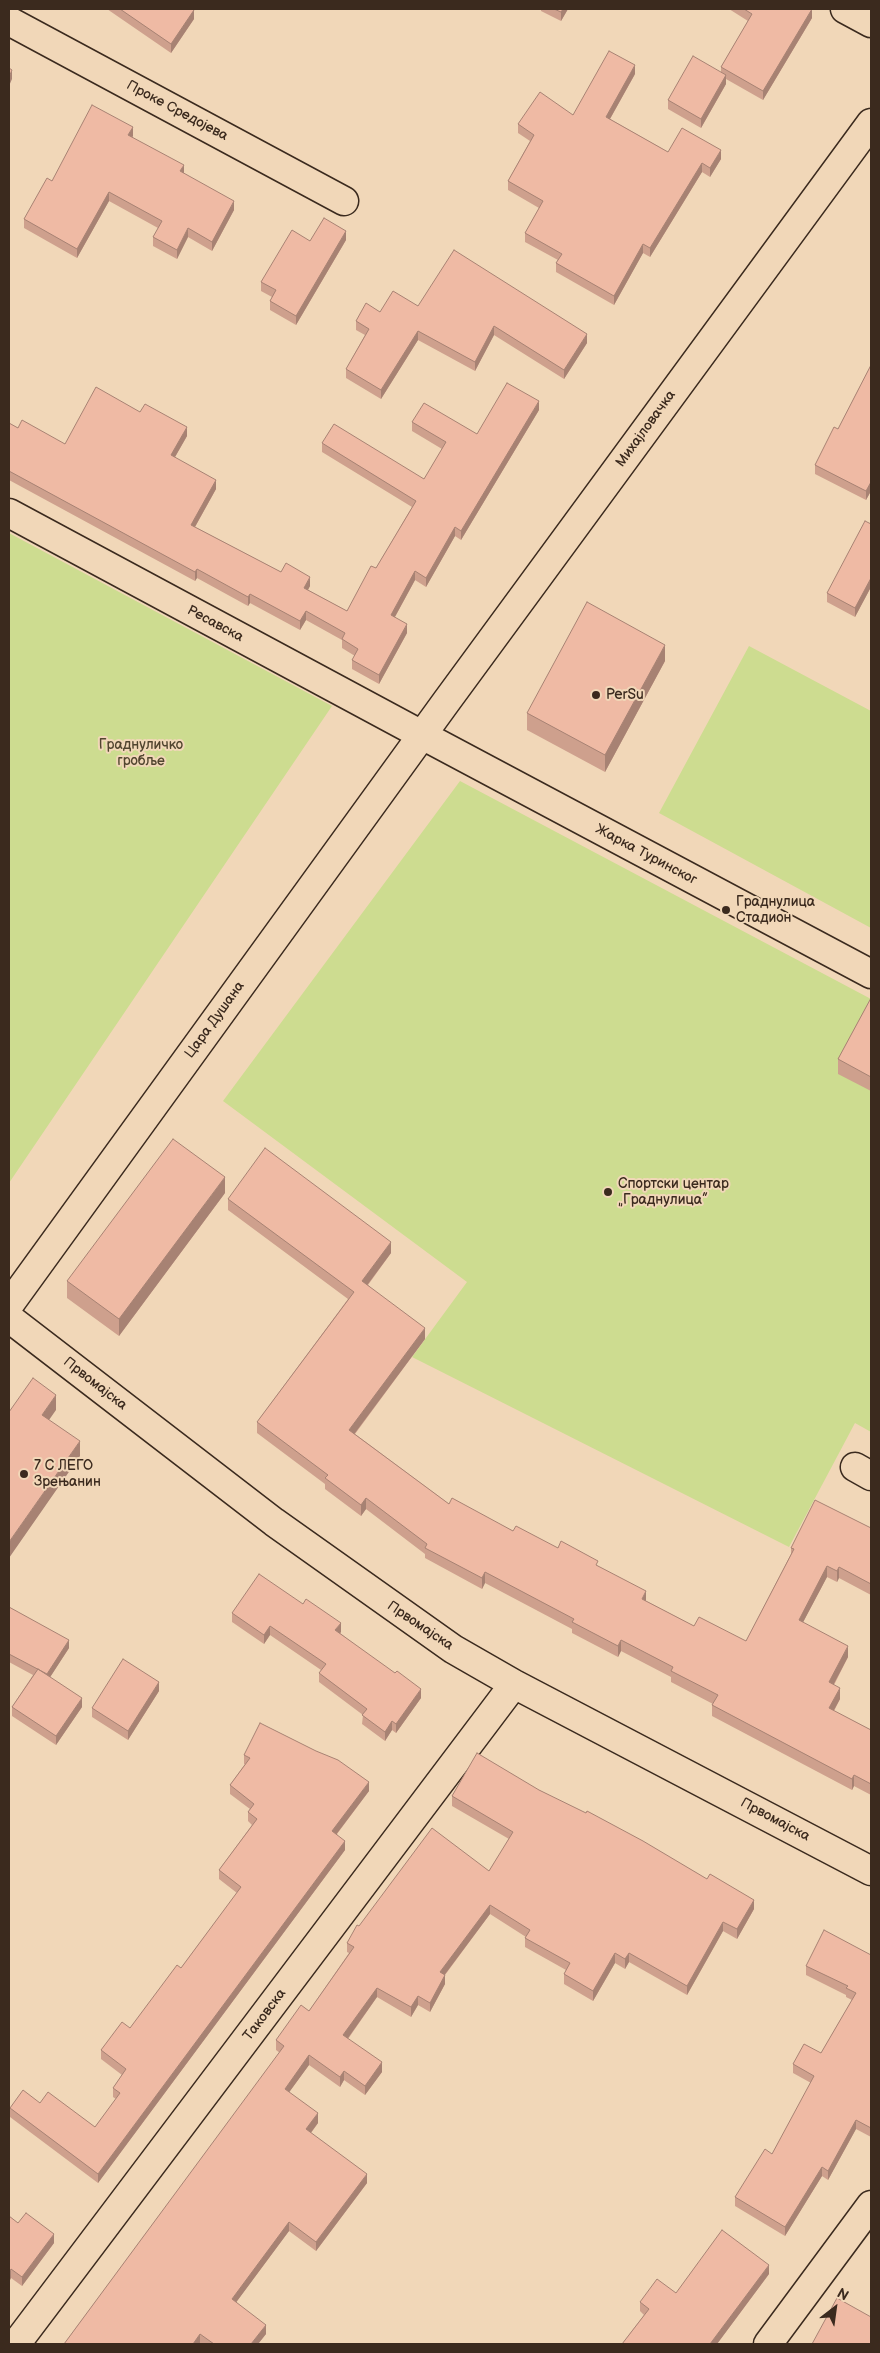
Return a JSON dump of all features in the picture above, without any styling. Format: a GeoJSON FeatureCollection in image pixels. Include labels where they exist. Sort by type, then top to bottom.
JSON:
{"type":"FeatureCollection","features":[{"type":"Feature","properties":{"kind":"street"},"geometry":{"type":"LineString","coordinates":[[845,9],[871,24]]}},
{"type":"Feature","properties":{"kind":"street","name":"Проке Средојева"},"geometry":{"type":"LineString","coordinates":[[9,21],[344,201]]}},
{"type":"Feature","properties":{"kind":"street","name":"Михајловачка"},"geometry":{"type":"LineString","coordinates":[[422,736],[871,123]]}},
{"type":"Feature","properties":{"kind":"street","name":"Ресавска"},"geometry":{"type":"LineString","coordinates":[[9,513],[422,736]]}},
{"type":"Feature","properties":{"kind":"street","name":"Жарка Туринског"},"geometry":{"type":"LineString","coordinates":[[422,736],[871,974]]}},
{"type":"Feature","properties":{"kind":"street","name":"Цара Душана"},"geometry":{"type":"LineString","coordinates":[[9,1305],[422,736]]}},
{"type":"Feature","properties":{"kind":"street","name":"Првомајска"},"geometry":{"type":"LineString","coordinates":[[9,1318],[282,1528],[453,1649],[514,1684],[871,1871]]}},
{"type":"Feature","properties":{"kind":"street","name":"Таковска"},"geometry":{"type":"LineString","coordinates":[[16,2344],[514,1684]]}},
{"type":"Feature","properties":{"kind":"street"},"geometry":{"type":"LineString","coordinates":[[768,2344],[871,2204]]}},
{"type":"Feature","properties":{"kind":"green space","name":"Граднуличко гробље"},"geometry":{"type":"Polygon","coordinates":[[[9,533],[332,706],[9,1183],[9,533]]]}},
{"type":"Feature","properties":{"kind":"green space"},"geometry":{"type":"Polygon","coordinates":[[[749,646],[871,711],[871,928],[659,813],[749,646]]]}},
{"type":"Feature","properties":{"kind":"green space","name":"Спортски центар „Граднулица”"},"geometry":{"type":"Polygon","coordinates":[[[460,781],[871,999],[871,1432],[855,1423],[789,1547],[412,1357],[467,1282],[223,1101],[460,781]]]}},
{"type":"Feature","properties":{"kind":"building"},"geometry":{"type":"Polygon","coordinates":[[[120,9],[193,9],[194,10],[171,44],[120,9]]]}},
{"type":"Feature","properties":{"kind":"building"},"geometry":{"type":"Polygon","coordinates":[[[744,9],[812,9],[763,91],[721,67],[752,14],[744,9]]]}},
{"type":"Feature","properties":{"kind":"building"},"geometry":{"type":"Polygon","coordinates":[[[609,51],[635,65],[606,117],[668,152],[682,128],[721,150],[710,168],[702,163],[650,248],[643,244],[614,296],[556,263],[562,254],[525,233],[543,201],[508,181],[534,135],[518,124],[540,92],[573,115],[609,51]]]}},
{"type":"Feature","properties":{"kind":"building"},"geometry":{"type":"Polygon","coordinates":[[[693,56],[726,75],[701,119],[668,100],[693,56]]]}},
{"type":"Feature","properties":{"kind":"building"},"geometry":{"type":"Polygon","coordinates":[[[92,105],[133,127],[128,135],[184,165],[180,171],[234,201],[212,242],[188,228],[177,250],[153,237],[162,221],[109,192],[77,249],[24,219],[47,178],[52,181],[92,105]]]}},
{"type":"Feature","properties":{"kind":"building"},"geometry":{"type":"Polygon","coordinates":[[[324,218],[346,231],[296,316],[270,301],[276,290],[261,282],[292,230],[310,241],[324,218]]]}},
{"type":"Feature","properties":{"kind":"building"},"geometry":{"type":"Polygon","coordinates":[[[454,250],[587,334],[564,370],[494,326],[475,362],[418,331],[381,390],[346,369],[369,329],[356,321],[366,303],[380,312],[393,291],[418,306],[454,250]]]}},
{"type":"Feature","properties":{"kind":"building"},"geometry":{"type":"Polygon","coordinates":[[[871,365],[871,482],[866,491],[815,465],[834,427],[838,429],[871,365]]]}},
{"type":"Feature","properties":{"kind":"building"},"geometry":{"type":"Polygon","coordinates":[[[507,383],[539,401],[461,531],[455,527],[426,578],[415,571],[391,615],[407,624],[379,675],[352,660],[358,649],[342,639],[345,633],[306,611],[300,621],[250,594],[248,597],[197,569],[195,572],[9,471],[9,423],[18,428],[22,420],[65,444],[96,387],[140,412],[145,404],[187,427],[171,455],[216,480],[191,525],[281,572],[286,563],[310,577],[304,588],[347,611],[371,566],[376,568],[416,501],[322,443],[334,424],[424,479],[446,442],[412,422],[424,403],[477,434],[507,383]]]}},
{"type":"Feature","properties":{"kind":"building"},"geometry":{"type":"Polygon","coordinates":[[[865,521],[871,524],[871,578],[855,608],[827,593],[865,521]]]}},
{"type":"Feature","properties":{"kind":"building","name":"PerSu"},"geometry":{"type":"Polygon","coordinates":[[[587,602],[665,645],[605,755],[527,713],[587,602]]]}},
{"type":"Feature","properties":{"kind":"building"},"geometry":{"type":"Polygon","coordinates":[[[871,998],[871,1077],[838,1059],[871,998]]]}},
{"type":"Feature","properties":{"kind":"building"},"geometry":{"type":"Polygon","coordinates":[[[173,1139],[225,1177],[119,1319],[67,1281],[173,1139]]]}},
{"type":"Feature","properties":{"kind":"building"},"geometry":{"type":"Polygon","coordinates":[[[265,1148],[391,1242],[362,1281],[425,1328],[349,1430],[449,1504],[452,1498],[513,1531],[516,1526],[558,1548],[561,1541],[598,1561],[596,1565],[646,1591],[642,1599],[694,1626],[699,1617],[746,1641],[794,1549],[791,1548],[815,1500],[871,1528],[871,1584],[839,1567],[837,1571],[827,1566],[799,1620],[848,1646],[829,1682],[840,1688],[829,1708],[871,1730],[871,1784],[854,1775],[852,1779],[712,1705],[718,1695],[671,1671],[673,1667],[621,1640],[618,1646],[572,1622],[574,1619],[485,1572],[482,1578],[425,1548],[427,1544],[366,1498],[361,1505],[325,1478],[328,1475],[257,1422],[354,1292],[228,1199],[265,1148]]]}},
{"type":"Feature","properties":{"kind":"building"},"geometry":{"type":"Polygon","coordinates":[[[33,1378],[56,1395],[42,1415],[80,1441],[9,1542],[9,1412],[33,1378]]]}},
{"type":"Feature","properties":{"kind":"building"},"geometry":{"type":"Polygon","coordinates":[[[259,1574],[303,1604],[306,1599],[341,1623],[335,1630],[395,1673],[397,1671],[421,1689],[396,1724],[392,1721],[385,1732],[362,1715],[367,1709],[319,1673],[326,1664],[270,1626],[264,1635],[232,1613],[259,1574]]]}},
{"type":"Feature","properties":{"kind":"building"},"geometry":{"type":"Polygon","coordinates":[[[9,1607],[69,1640],[47,1674],[9,1654],[9,1607]]]}},
{"type":"Feature","properties":{"kind":"building"},"geometry":{"type":"Polygon","coordinates":[[[123,1659],[159,1682],[128,1731],[92,1708],[123,1659]]]}},
{"type":"Feature","properties":{"kind":"building"},"geometry":{"type":"Polygon","coordinates":[[[38,1669],[82,1698],[56,1736],[12,1707],[38,1669]]]}},
{"type":"Feature","properties":{"kind":"building"},"geometry":{"type":"Polygon","coordinates":[[[260,1723],[338,1760],[369,1782],[332,1831],[345,1841],[98,2174],[10,2108],[23,2090],[40,2103],[48,2092],[95,2127],[120,2093],[113,2088],[126,2069],[101,2050],[122,2022],[130,2028],[177,1965],[181,1968],[241,1887],[219,1870],[257,1819],[248,1812],[254,1804],[230,1785],[250,1758],[244,1755],[260,1723]]]}},
{"type":"Feature","properties":{"kind":"building"},"geometry":{"type":"Polygon","coordinates":[[[477,1753],[539,1790],[586,1813],[587,1811],[643,1841],[707,1879],[710,1874],[754,1900],[737,1929],[723,1922],[687,1986],[629,1953],[625,1959],[615,1953],[593,1991],[564,1974],[570,1963],[525,1938],[530,1930],[490,1905],[440,1972],[445,1975],[430,2003],[418,1996],[411,2007],[377,1988],[343,2035],[382,2062],[365,2086],[344,2071],[340,2077],[309,2055],[285,2089],[318,2113],[306,2129],[367,2174],[316,2242],[289,2222],[232,2299],[266,2325],[251,2344],[214,2344],[200,2334],[193,2344],[64,2344],[284,2046],[276,2040],[301,2005],[309,2011],[354,1947],[347,1943],[357,1925],[359,1926],[432,1828],[489,1871],[513,1832],[452,1796],[477,1753]]]}},
{"type":"Feature","properties":{"kind":"building"},"geometry":{"type":"Polygon","coordinates":[[[824,1930],[871,1955],[871,2128],[856,2120],[828,2171],[822,2167],[785,2227],[735,2197],[765,2149],[772,2154],[814,2076],[793,2064],[804,2044],[821,2053],[856,1993],[846,1988],[848,1986],[806,1966],[824,1930]]]}},
{"type":"Feature","properties":{"kind":"building"},"geometry":{"type":"Polygon","coordinates":[[[26,2213],[54,2234],[22,2277],[11,2269],[9,2273],[9,2216],[18,2223],[26,2213]]]}},
{"type":"Feature","properties":{"kind":"building"},"geometry":{"type":"Polygon","coordinates":[[[722,2230],[769,2265],[710,2344],[622,2344],[649,2309],[640,2302],[657,2279],[676,2293],[722,2230]]]}},
{"type":"Feature","properties":{"kind":"building"},"geometry":{"type":"Polygon","coordinates":[[[837,2298],[871,2317],[871,2344],[812,2344],[837,2298]]]}},
{"type":"Feature","properties":{"kind":"place","name":"PerSu"},"geometry":{"type":"Point","coordinates":[596,695]}},
{"type":"Feature","properties":{"kind":"place","name":"Граднулица Стадион"},"geometry":{"type":"Point","coordinates":[726,910]}},
{"type":"Feature","properties":{"kind":"place","name":"Спортски центар „Граднулица”"},"geometry":{"type":"Point","coordinates":[608,1192]}},
{"type":"Feature","properties":{"kind":"place","name":"7 С ЛЕГО Зрењанин"},"geometry":{"type":"Point","coordinates":[24,1474]}}]}
